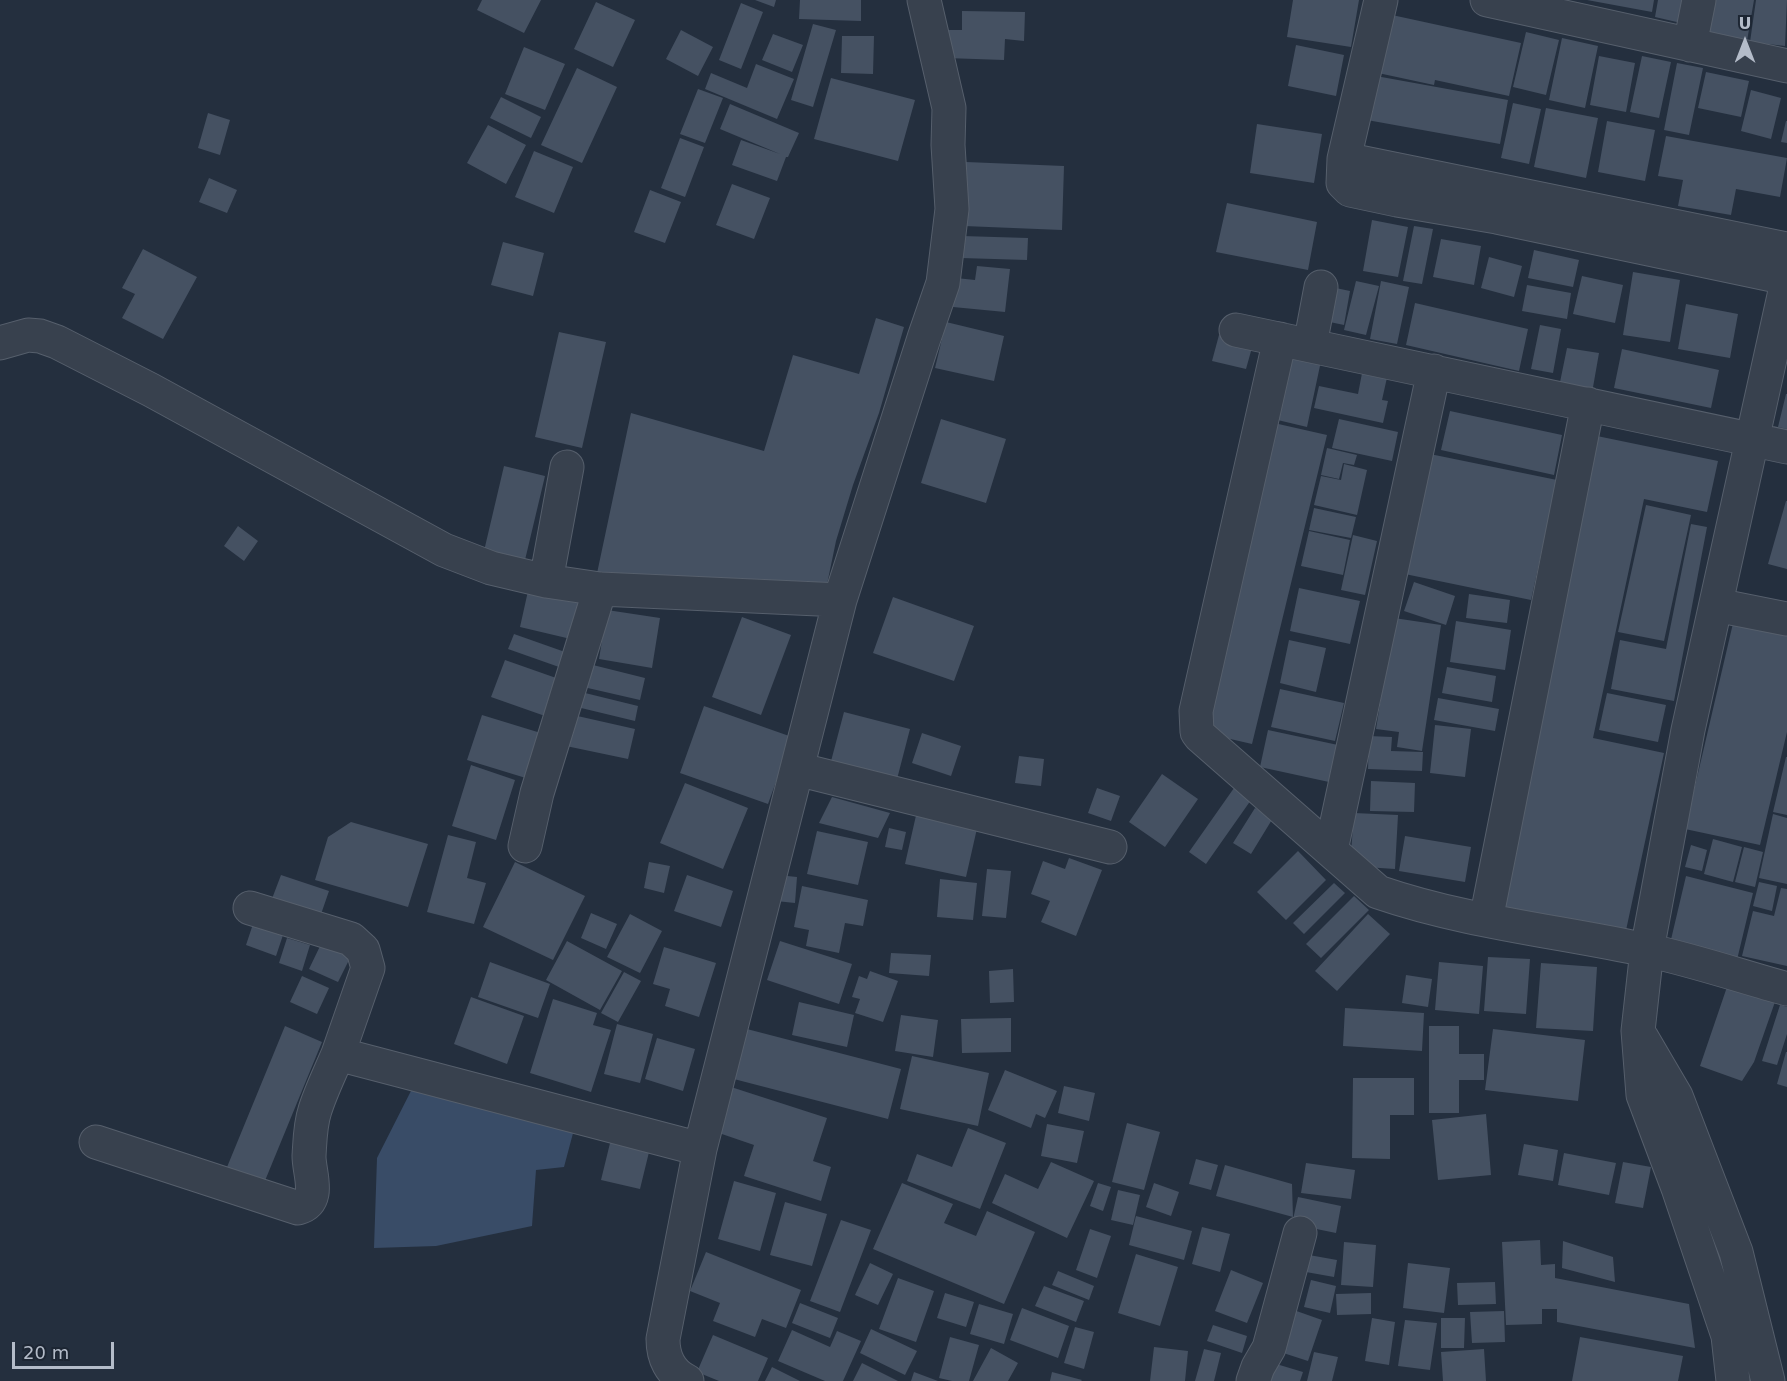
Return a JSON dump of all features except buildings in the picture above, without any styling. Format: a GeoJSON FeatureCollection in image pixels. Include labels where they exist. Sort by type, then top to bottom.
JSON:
{"type":"FeatureCollection","features":[{"type":"Feature","properties":{"kind":"street"},"geometry":{"type":"LineString","coordinates":[[687,1381],[668,1364],[663,1349],[663,1339],[700,1149],[840,600],[943,283],[952,208],[948,146],[949,108],[924,0]]}},
{"type":"Feature","properties":{"kind":"street"},"geometry":{"type":"LineString","coordinates":[[1381,0],[1344,159],[1342,183],[1350,190],[1497,217],[1787,278]]}},
{"type":"Feature","properties":{"kind":"street"},"geometry":{"type":"LineString","coordinates":[[1487,0],[1532,5],[1690,45],[1787,66]]}},
{"type":"Feature","properties":{"kind":"street"},"geometry":{"type":"LineString","coordinates":[[1690,45],[1699,0]]}},
{"type":"Feature","properties":{"kind":"street"},"geometry":{"type":"LineString","coordinates":[[1344,159],[1787,249]]}},
{"type":"Feature","properties":{"kind":"street"},"geometry":{"type":"LineString","coordinates":[[1733,1381],[1728,1336],[1678,1188],[1643,1095],[1638,1031],[1647,950],[1688,730],[1787,282]]}},
{"type":"Feature","properties":{"kind":"street"},"geometry":{"type":"LineString","coordinates":[[1321,287],[1295,342],[1196,711],[1197,732],[1211,747],[1378,892],[1486,920],[1647,950],[1787,989]]}},
{"type":"Feature","properties":{"kind":"street"},"geometry":{"type":"LineString","coordinates":[[1236,330],[1787,447]]}},
{"type":"Feature","properties":{"kind":"street"},"geometry":{"type":"LineString","coordinates":[[0,343],[28,335],[40,336],[57,342],[151,390],[444,550],[491,568],[546,581],[600,589],[840,600]]}},
{"type":"Feature","properties":{"kind":"street"},"geometry":{"type":"LineString","coordinates":[[1331,850],[1434,371]]}},
{"type":"Feature","properties":{"kind":"street"},"geometry":{"type":"LineString","coordinates":[[1486,920],[1588,404]]}},
{"type":"Feature","properties":{"kind":"street"},"geometry":{"type":"LineString","coordinates":[[546,581],[567,467]]}},
{"type":"Feature","properties":{"kind":"street"},"geometry":{"type":"LineString","coordinates":[[525,846],[537,793],[600,589]]}},
{"type":"Feature","properties":{"kind":"street"},"geometry":{"type":"LineString","coordinates":[[1716,605],[1787,619]]}},
{"type":"Feature","properties":{"kind":"street"},"geometry":{"type":"LineString","coordinates":[[797,769],[1110,847]]}},
{"type":"Feature","properties":{"kind":"street"},"geometry":{"type":"LineString","coordinates":[[96,1142],[298,1208],[309,1203],[313,1189],[309,1161],[314,1112],[338,1054],[368,968],[363,950],[351,939],[250,908]]}},
{"type":"Feature","properties":{"kind":"street"},"geometry":{"type":"LineString","coordinates":[[1638,1031],[1677,1096],[1736,1252],[1768,1381]]}},
{"type":"Feature","properties":{"kind":"street"},"geometry":{"type":"LineString","coordinates":[[338,1054],[700,1149]]}},
{"type":"Feature","properties":{"kind":"street"},"geometry":{"type":"LineString","coordinates":[[1253,1381],[1269,1348],[1300,1233]]}},
{"type":"Feature","properties":{"kind":"water"},"geometry":{"type":"Polygon","coordinates":[[[415,1083],[576,1122],[564,1167],[536,1170],[532,1226],[436,1246],[374,1248],[377,1158],[415,1083]]]}}]}
